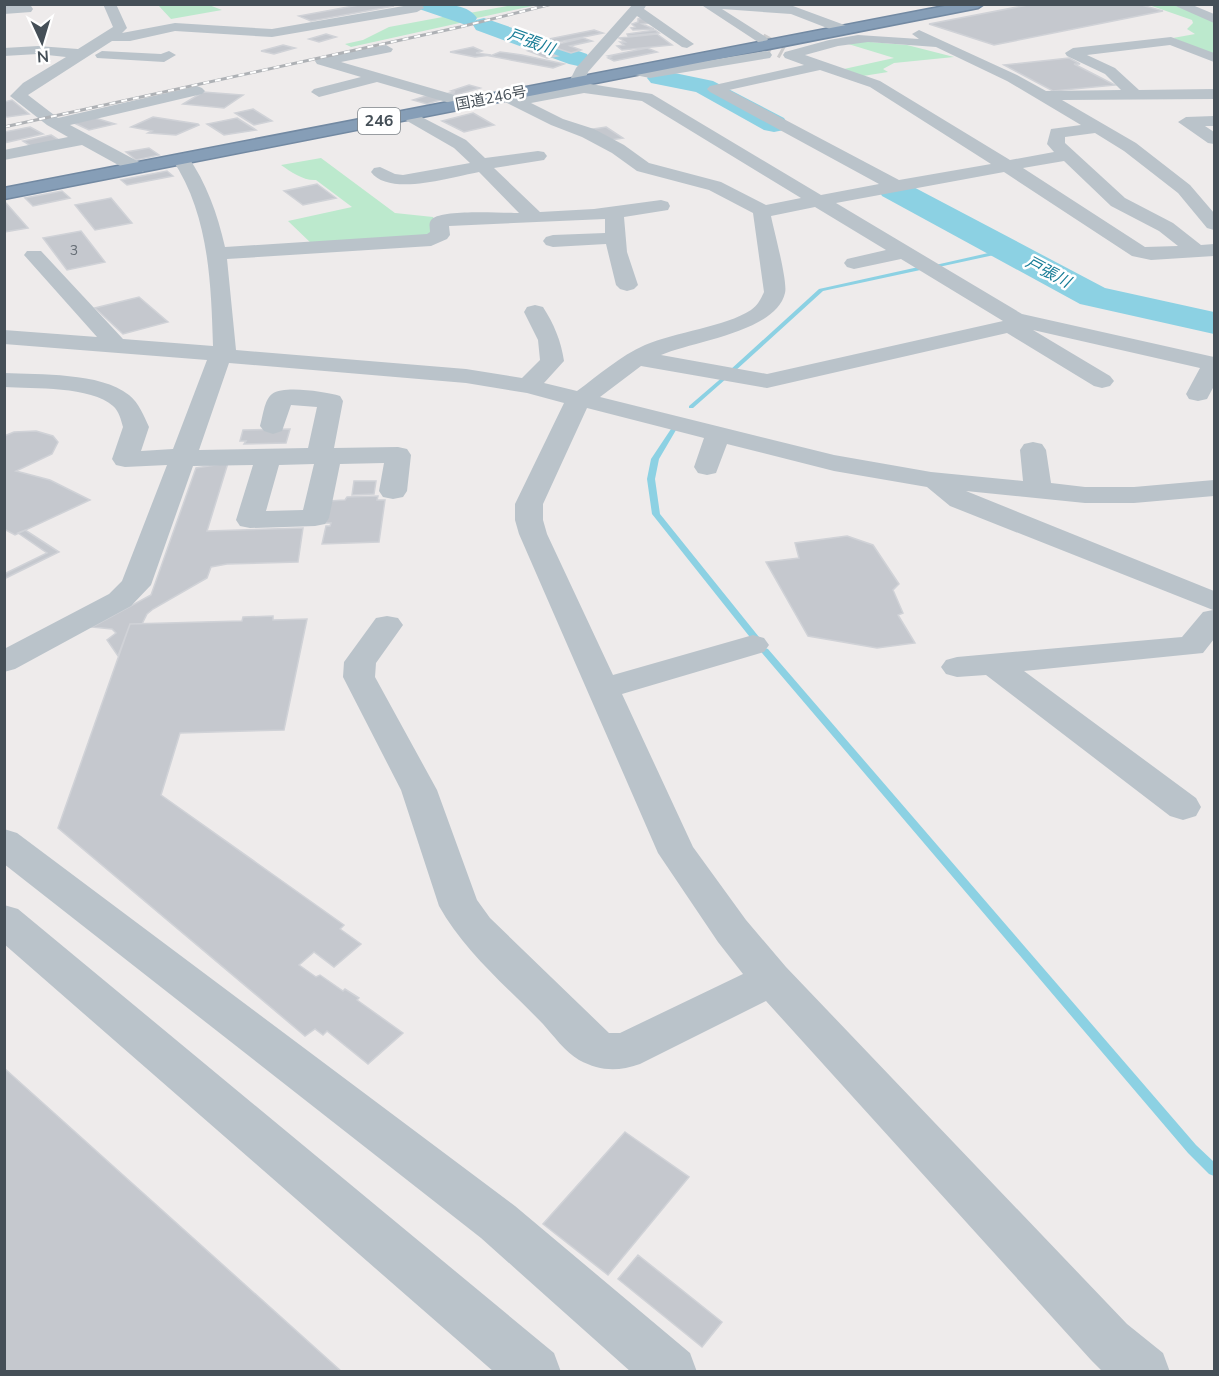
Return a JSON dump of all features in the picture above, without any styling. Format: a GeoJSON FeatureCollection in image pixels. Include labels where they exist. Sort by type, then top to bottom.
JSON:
{"type":"FeatureCollection","features":[{"type":"Feature","properties":{"kind":"highway","name":"国道246号"},"geometry":{"type":"LineString","coordinates":[[4,194],[466,103],[510,98],[577,82],[978,4]]}},
{"type":"Feature","properties":{"kind":"street"},"geometry":{"type":"LineString","coordinates":[[11,96],[109,37],[120,28],[109,4]]}},
{"type":"Feature","properties":{"kind":"street"},"geometry":{"type":"LineString","coordinates":[[1177,4],[1194,11],[1213,14]]}},
{"type":"Feature","properties":{"kind":"street"},"geometry":{"type":"LineString","coordinates":[[706,5],[793,10],[845,30]]}},
{"type":"Feature","properties":{"kind":"street"},"geometry":{"type":"LineString","coordinates":[[706,5],[761,40]]}},
{"type":"Feature","properties":{"kind":"street"},"geometry":{"type":"LineString","coordinates":[[272,33],[418,7]]}},
{"type":"Feature","properties":{"kind":"street"},"geometry":{"type":"LineString","coordinates":[[577,82],[580,71],[638,7],[687,44]]}},
{"type":"Feature","properties":{"kind":"street"},"geometry":{"type":"LineString","coordinates":[[4,10],[26,9]]}},
{"type":"Feature","properties":{"kind":"street"},"geometry":{"type":"LineString","coordinates":[[109,37],[130,37],[167,20],[272,33],[303,42]]}},
{"type":"Feature","properties":{"kind":"street"},"geometry":{"type":"LineString","coordinates":[[886,22],[939,43],[1045,96],[1099,128],[1164,171],[1184,189],[1215,224]]}},
{"type":"Feature","properties":{"kind":"street"},"geometry":{"type":"LineString","coordinates":[[790,55],[837,41],[867,38],[921,44],[939,43]]}},
{"type":"Feature","properties":{"kind":"street"},"geometry":{"type":"LineString","coordinates":[[1135,95],[1110,71],[1072,51],[1171,41],[1215,58]]}},
{"type":"Feature","properties":{"kind":"street"},"geometry":{"type":"LineString","coordinates":[[386,49],[322,61],[466,103]]}},
{"type":"Feature","properties":{"kind":"street"},"geometry":{"type":"LineString","coordinates":[[4,52],[38,50],[81,54],[124,63],[165,58]]}},
{"type":"Feature","properties":{"kind":"street"},"geometry":{"type":"LineString","coordinates":[[635,71],[650,74],[783,52],[864,80],[1007,166],[1139,252],[1151,254],[1215,250]]}},
{"type":"Feature","properties":{"kind":"street"},"geometry":{"type":"LineString","coordinates":[[822,65],[715,89],[891,187]]}},
{"type":"Feature","properties":{"kind":"street"},"geometry":{"type":"LineString","coordinates":[[319,92],[375,78]]}},
{"type":"Feature","properties":{"kind":"street"},"geometry":{"type":"LineString","coordinates":[[837,84],[864,80]]}},
{"type":"Feature","properties":{"kind":"street"},"geometry":{"type":"LineString","coordinates":[[510,98],[584,88],[646,96],[1015,319],[1102,381]]}},
{"type":"Feature","properties":{"kind":"street"},"geometry":{"type":"LineString","coordinates":[[56,123],[197,91]]}},
{"type":"Feature","properties":{"kind":"street"},"geometry":{"type":"LineString","coordinates":[[1045,96],[1215,94]]}},
{"type":"Feature","properties":{"kind":"street"},"geometry":{"type":"LineString","coordinates":[[11,96],[26,99],[40,113],[136,168]]}},
{"type":"Feature","properties":{"kind":"street"},"geometry":{"type":"LineString","coordinates":[[510,98],[566,126],[625,144],[643,167],[715,186],[763,212],[1066,155]]}},
{"type":"Feature","properties":{"kind":"street"},"geometry":{"type":"LineString","coordinates":[[882,105],[903,102]]}},
{"type":"Feature","properties":{"kind":"street"},"geometry":{"type":"LineString","coordinates":[[408,115],[460,144],[484,165],[535,218]]}},
{"type":"Feature","properties":{"kind":"street"},"geometry":{"type":"LineString","coordinates":[[1215,121],[1186,122],[1215,139]]}},
{"type":"Feature","properties":{"kind":"street"},"geometry":{"type":"LineString","coordinates":[[1099,128],[1057,133],[1056,144],[1118,202],[1166,227],[1195,250]]}},
{"type":"Feature","properties":{"kind":"street"},"geometry":{"type":"LineString","coordinates":[[708,133],[735,129]]}},
{"type":"Feature","properties":{"kind":"street"},"geometry":{"type":"LineString","coordinates":[[4,155],[85,139]]}},
{"type":"Feature","properties":{"kind":"street"},"geometry":{"type":"LineString","coordinates":[[366,186],[538,156]]}},
{"type":"Feature","properties":{"kind":"street"},"geometry":{"type":"LineString","coordinates":[[4,662],[120,600],[136,585],[223,354],[221,285],[216,254],[198,185],[181,159]]}},
{"type":"Feature","properties":{"kind":"street"},"geometry":{"type":"LineString","coordinates":[[380,172],[390,179],[403,180]]}},
{"type":"Feature","properties":{"kind":"street"},"geometry":{"type":"LineString","coordinates":[[216,254],[431,240],[440,235],[439,223],[444,220],[613,213],[661,206]]}},
{"type":"Feature","properties":{"kind":"street"},"geometry":{"type":"LineString","coordinates":[[763,212],[761,216],[774,292],[769,305],[758,315],[741,322],[655,349],[637,358],[583,398],[572,408],[529,504],[529,519],[677,853],[732,931],[771,979],[1109,1342],[1144,1371]]}},
{"type":"Feature","properties":{"kind":"street"},"geometry":{"type":"LineString","coordinates":[[613,213],[617,223],[615,238],[627,285]]}},
{"type":"Feature","properties":{"kind":"street"},"geometry":{"type":"LineString","coordinates":[[826,231],[882,213]]}},
{"type":"Feature","properties":{"kind":"street"},"geometry":{"type":"LineString","coordinates":[[553,241],[615,238]]}},
{"type":"Feature","properties":{"kind":"street"},"geometry":{"type":"LineString","coordinates":[[854,263],[906,252]]}},
{"type":"Feature","properties":{"kind":"street"},"geometry":{"type":"LineString","coordinates":[[34,255],[117,346]]}},
{"type":"Feature","properties":{"kind":"street"},"geometry":{"type":"LineString","coordinates":[[527,386],[552,361],[549,340],[536,312]]}},
{"type":"Feature","properties":{"kind":"street"},"geometry":{"type":"LineString","coordinates":[[637,358],[767,381],[1020,324],[1214,364],[1198,394]]}},
{"type":"Feature","properties":{"kind":"street"},"geometry":{"type":"LineString","coordinates":[[4,337],[466,376],[583,398],[834,463],[931,480],[1038,491],[1134,495],[1215,488]]}},
{"type":"Feature","properties":{"kind":"street"},"geometry":{"type":"LineString","coordinates":[[4,380],[98,390],[120,399],[129,411],[136,427],[124,459],[426,454]]}},
{"type":"Feature","properties":{"kind":"street"},"geometry":{"type":"LineString","coordinates":[[268,457],[250,520],[315,518],[331,401],[287,397],[280,400],[273,426]]}},
{"type":"Feature","properties":{"kind":"street"},"geometry":{"type":"LineString","coordinates":[[707,467],[718,433]]}},
{"type":"Feature","properties":{"kind":"street"},"geometry":{"type":"LineString","coordinates":[[1033,450],[1038,491]]}},
{"type":"Feature","properties":{"kind":"street"},"geometry":{"type":"LineString","coordinates":[[393,491],[398,455]]}},
{"type":"Feature","properties":{"kind":"street"},"geometry":{"type":"LineString","coordinates":[[931,480],[960,500],[1215,601]]}},
{"type":"Feature","properties":{"kind":"street"},"geometry":{"type":"LineString","coordinates":[[957,667],[1192,646],[1215,619]]}},
{"type":"Feature","properties":{"kind":"street"},"geometry":{"type":"LineString","coordinates":[[387,625],[360,662],[358,677],[419,790],[459,906],[476,929],[591,1045],[606,1052],[626,1051],[771,979]]}},
{"type":"Feature","properties":{"kind":"street"},"geometry":{"type":"LineString","coordinates":[[603,689],[753,645]]}},
{"type":"Feature","properties":{"kind":"street"},"geometry":{"type":"LineString","coordinates":[[993,664],[1183,807]]}},
{"type":"Feature","properties":{"kind":"street"},"geometry":{"type":"LineString","coordinates":[[4,843],[498,1222],[671,1371]]}},
{"type":"Feature","properties":{"kind":"street"},"geometry":{"type":"LineString","coordinates":[[4,920],[535,1371]]}},
{"type":"Feature","properties":{"kind":"green space"},"geometry":{"type":"Polygon","coordinates":[[[158,5],[209,5],[222,10],[171,19],[158,5]]]}},
{"type":"Feature","properties":{"kind":"green space"},"geometry":{"type":"Polygon","coordinates":[[[512,5],[537,5],[477,18],[464,14],[512,5]]]}},
{"type":"Feature","properties":{"kind":"green space"},"geometry":{"type":"Polygon","coordinates":[[[1149,5],[1173,5],[1214,20],[1214,55],[1173,38],[1195,34],[1187,29],[1193,23],[1192,20],[1149,5]]]}},
{"type":"Feature","properties":{"kind":"green space"},"geometry":{"type":"Polygon","coordinates":[[[448,16],[464,22],[351,47],[345,44],[363,40],[389,27],[448,16]]]}},
{"type":"Feature","properties":{"kind":"green space"},"geometry":{"type":"Polygon","coordinates":[[[858,41],[907,45],[954,57],[894,63],[883,69],[888,72],[863,76],[844,69],[894,58],[845,43],[858,41]]]}},
{"type":"Feature","properties":{"kind":"green space"},"geometry":{"type":"Polygon","coordinates":[[[321,158],[395,213],[433,217],[439,231],[432,236],[313,245],[288,221],[352,207],[316,180],[302,178],[281,165],[321,158]]]}},
{"type":"Feature","properties":{"kind":"building"},"geometry":{"type":"Polygon","coordinates":[[[364,4],[394,6],[311,21],[299,16],[364,4]]]}},
{"type":"Feature","properties":{"kind":"building"},"geometry":{"type":"Polygon","coordinates":[[[1033,4],[1138,4],[1163,11],[994,45],[929,24],[1033,4]]]}},
{"type":"Feature","properties":{"kind":"building"},"geometry":{"type":"Polygon","coordinates":[[[645,18],[650,23],[642,24],[654,29],[633,30],[631,28],[635,27],[632,24],[638,22],[638,19],[645,18]]]}},
{"type":"Feature","properties":{"kind":"building"},"geometry":{"type":"Polygon","coordinates":[[[594,30],[603,33],[549,44],[539,41],[594,30]]]}},
{"type":"Feature","properties":{"kind":"building"},"geometry":{"type":"Polygon","coordinates":[[[655,30],[659,33],[628,36],[627,34],[655,30]]]}},
{"type":"Feature","properties":{"kind":"building"},"geometry":{"type":"Polygon","coordinates":[[[326,34],[336,37],[319,42],[309,39],[326,34]]]}},
{"type":"Feature","properties":{"kind":"building"},"geometry":{"type":"Polygon","coordinates":[[[657,34],[672,45],[622,50],[617,46],[624,45],[620,42],[625,42],[619,38],[657,34]]]}},
{"type":"Feature","properties":{"kind":"building"},"geometry":{"type":"Polygon","coordinates":[[[583,38],[592,41],[570,46],[581,50],[571,53],[550,46],[583,38]]]}},
{"type":"Feature","properties":{"kind":"building"},"geometry":{"type":"Polygon","coordinates":[[[283,45],[295,48],[274,54],[261,51],[283,45]]]}},
{"type":"Feature","properties":{"kind":"building"},"geometry":{"type":"Polygon","coordinates":[[[473,47],[482,51],[476,53],[491,55],[475,57],[450,52],[473,47]]]}},
{"type":"Feature","properties":{"kind":"building"},"geometry":{"type":"Polygon","coordinates":[[[647,48],[657,52],[614,61],[608,58],[611,57],[608,56],[647,48]]]}},
{"type":"Feature","properties":{"kind":"building"},"geometry":{"type":"Polygon","coordinates":[[[537,49],[557,56],[547,58],[528,51],[537,49]]]}},
{"type":"Feature","properties":{"kind":"building"},"geometry":{"type":"Polygon","coordinates":[[[500,52],[564,64],[553,68],[490,56],[500,52]]]}},
{"type":"Feature","properties":{"kind":"building"},"geometry":{"type":"Polygon","coordinates":[[[1069,58],[1080,64],[1074,64],[1115,85],[1053,91],[1004,65],[1069,58]]]}},
{"type":"Feature","properties":{"kind":"building"},"geometry":{"type":"Polygon","coordinates":[[[469,85],[480,88],[456,95],[450,93],[455,92],[451,91],[469,85]]]}},
{"type":"Feature","properties":{"kind":"building"},"geometry":{"type":"Polygon","coordinates":[[[203,92],[243,95],[224,108],[183,104],[203,92]]]}},
{"type":"Feature","properties":{"kind":"building"},"geometry":{"type":"Polygon","coordinates":[[[429,95],[443,99],[427,104],[413,100],[429,95]]]}},
{"type":"Feature","properties":{"kind":"building"},"geometry":{"type":"Polygon","coordinates":[[[12,100],[29,114],[7,117],[4,115],[4,102],[12,100]]]}},
{"type":"Feature","properties":{"kind":"building"},"geometry":{"type":"Polygon","coordinates":[[[253,109],[272,121],[254,125],[235,113],[253,109]]]}},
{"type":"Feature","properties":{"kind":"building"},"geometry":{"type":"Polygon","coordinates":[[[473,113],[494,125],[464,132],[442,121],[473,113]]]}},
{"type":"Feature","properties":{"kind":"building"},"geometry":{"type":"Polygon","coordinates":[[[153,117],[199,125],[176,135],[148,133],[152,131],[131,127],[153,117]]]}},
{"type":"Feature","properties":{"kind":"building"},"geometry":{"type":"Polygon","coordinates":[[[95,118],[115,124],[89,130],[72,122],[95,118]]]}},
{"type":"Feature","properties":{"kind":"building"},"geometry":{"type":"Polygon","coordinates":[[[237,118],[256,130],[224,135],[207,124],[237,118]]]}},
{"type":"Feature","properties":{"kind":"building"},"geometry":{"type":"Polygon","coordinates":[[[30,127],[43,134],[4,143],[4,132],[30,127]]]}},
{"type":"Feature","properties":{"kind":"building"},"geometry":{"type":"Polygon","coordinates":[[[606,127],[623,138],[605,141],[587,130],[606,127]]]}},
{"type":"Feature","properties":{"kind":"building"},"geometry":{"type":"Polygon","coordinates":[[[51,135],[62,142],[34,148],[23,141],[51,135]]]}},
{"type":"Feature","properties":{"kind":"building"},"geometry":{"type":"Polygon","coordinates":[[[149,148],[159,155],[136,160],[126,152],[149,148]]]}},
{"type":"Feature","properties":{"kind":"building"},"geometry":{"type":"Polygon","coordinates":[[[167,171],[173,176],[127,185],[121,180],[167,171]]]}},
{"type":"Feature","properties":{"kind":"building"},"geometry":{"type":"Polygon","coordinates":[[[317,184],[336,198],[303,205],[284,191],[317,184]]]}},
{"type":"Feature","properties":{"kind":"building"},"geometry":{"type":"Polygon","coordinates":[[[62,191],[70,198],[33,206],[25,198],[62,191]]]}},
{"type":"Feature","properties":{"kind":"building"},"geometry":{"type":"Polygon","coordinates":[[[111,198],[132,223],[95,230],[75,205],[111,198]]]}},
{"type":"Feature","properties":{"kind":"building"},"geometry":{"type":"Polygon","coordinates":[[[4,203],[6,203],[28,228],[4,232],[4,203]]]}},
{"type":"Feature","properties":{"kind":"building"},"geometry":{"type":"Polygon","coordinates":[[[81,231],[105,262],[67,270],[43,238],[81,231]]]}},
{"type":"Feature","properties":{"kind":"building"},"geometry":{"type":"Polygon","coordinates":[[[139,297],[168,322],[123,334],[95,308],[139,297]]]}},
{"type":"Feature","properties":{"kind":"building"},"geometry":{"type":"Polygon","coordinates":[[[290,429],[286,443],[244,444],[246,441],[240,441],[243,430],[290,429]]]}},
{"type":"Feature","properties":{"kind":"building"},"geometry":{"type":"Polygon","coordinates":[[[36,431],[53,436],[58,442],[52,454],[16,471],[50,480],[90,500],[15,535],[4,529],[4,436],[14,432],[36,431]]]}},
{"type":"Feature","properties":{"kind":"building"},"geometry":{"type":"Polygon","coordinates":[[[228,463],[207,531],[303,528],[298,562],[227,564],[211,567],[207,578],[153,609],[147,614],[142,624],[130,624],[118,656],[107,640],[116,633],[112,629],[92,627],[151,595],[196,468],[228,463]]]}},
{"type":"Feature","properties":{"kind":"building"},"geometry":{"type":"Polygon","coordinates":[[[354,481],[376,481],[374,494],[352,495],[354,481]]]}},
{"type":"Feature","properties":{"kind":"building"},"geometry":{"type":"Polygon","coordinates":[[[378,496],[377,500],[385,500],[379,542],[322,544],[326,526],[330,526],[331,523],[325,523],[329,501],[345,500],[347,497],[378,496]]]}},
{"type":"Feature","properties":{"kind":"building"},"geometry":{"type":"Polygon","coordinates":[[[25,530],[59,552],[4,579],[4,574],[47,553],[18,533],[25,530]]]}},
{"type":"Feature","properties":{"kind":"building"},"geometry":{"type":"Polygon","coordinates":[[[847,536],[873,545],[899,584],[893,590],[903,613],[898,615],[915,643],[877,648],[808,636],[766,562],[799,558],[795,543],[847,536]]]}},
{"type":"Feature","properties":{"kind":"building"},"geometry":{"type":"Polygon","coordinates":[[[273,616],[273,620],[307,619],[284,730],[180,733],[161,795],[344,925],[340,929],[361,944],[334,967],[314,952],[299,965],[316,977],[320,975],[343,991],[345,989],[359,998],[357,1000],[403,1033],[368,1064],[327,1031],[323,1035],[315,1029],[305,1036],[58,828],[130,624],[242,621],[243,617],[273,616]]]}},
{"type":"Feature","properties":{"kind":"building"},"geometry":{"type":"Polygon","coordinates":[[[4,1068],[342,1372],[4,1372],[4,1068]]]}},
{"type":"Feature","properties":{"kind":"building"},"geometry":{"type":"Polygon","coordinates":[[[625,1132],[689,1177],[608,1275],[543,1224],[625,1132]]]}},
{"type":"Feature","properties":{"kind":"building"},"geometry":{"type":"Polygon","coordinates":[[[638,1255],[722,1322],[702,1347],[618,1279],[638,1255]]]}},
{"type":"Feature","properties":{"kind":"waterway","name":"戸張川"},"geometry":{"type":"LineString","coordinates":[[427,4],[466,18]]}},
{"type":"Feature","properties":{"kind":"waterway","name":"戸張川"},"geometry":{"type":"LineString","coordinates":[[484,25],[578,59]]}},
{"type":"Feature","properties":{"kind":"waterway","name":"戸張川"},"geometry":{"type":"LineString","coordinates":[[660,78],[704,86],[774,124]]}},
{"type":"Feature","properties":{"kind":"waterway","name":"戸張川"},"geometry":{"type":"LineString","coordinates":[[893,189],[1093,296],[1214,323]]}},
{"type":"Feature","properties":{"kind":"waterway"},"geometry":{"type":"LineString","coordinates":[[934,266],[1006,251]]}},
{"type":"Feature","properties":{"kind":"waterway"},"geometry":{"type":"LineString","coordinates":[[733,370],[821,290],[923,268]]}},
{"type":"Feature","properties":{"kind":"waterway"},"geometry":{"type":"LineString","coordinates":[[691,407],[725,377]]}},
{"type":"Feature","properties":{"kind":"waterway"},"geometry":{"type":"LineString","coordinates":[[673,430],[655,459],[651,479],[656,514],[756,639]]}},
{"type":"Feature","properties":{"kind":"waterway"},"geometry":{"type":"LineString","coordinates":[[765,651],[1192,1149],[1214,1170]]}},
{"type":"Feature","properties":{"kind":"tunnel"},"geometry":{"type":"LineString","coordinates":[[761,40],[783,52]]}},
{"type":"Feature","properties":{"kind":"railway"},"geometry":{"type":"LineString","coordinates":[[4,127],[460,27],[552,4]]}}]}
